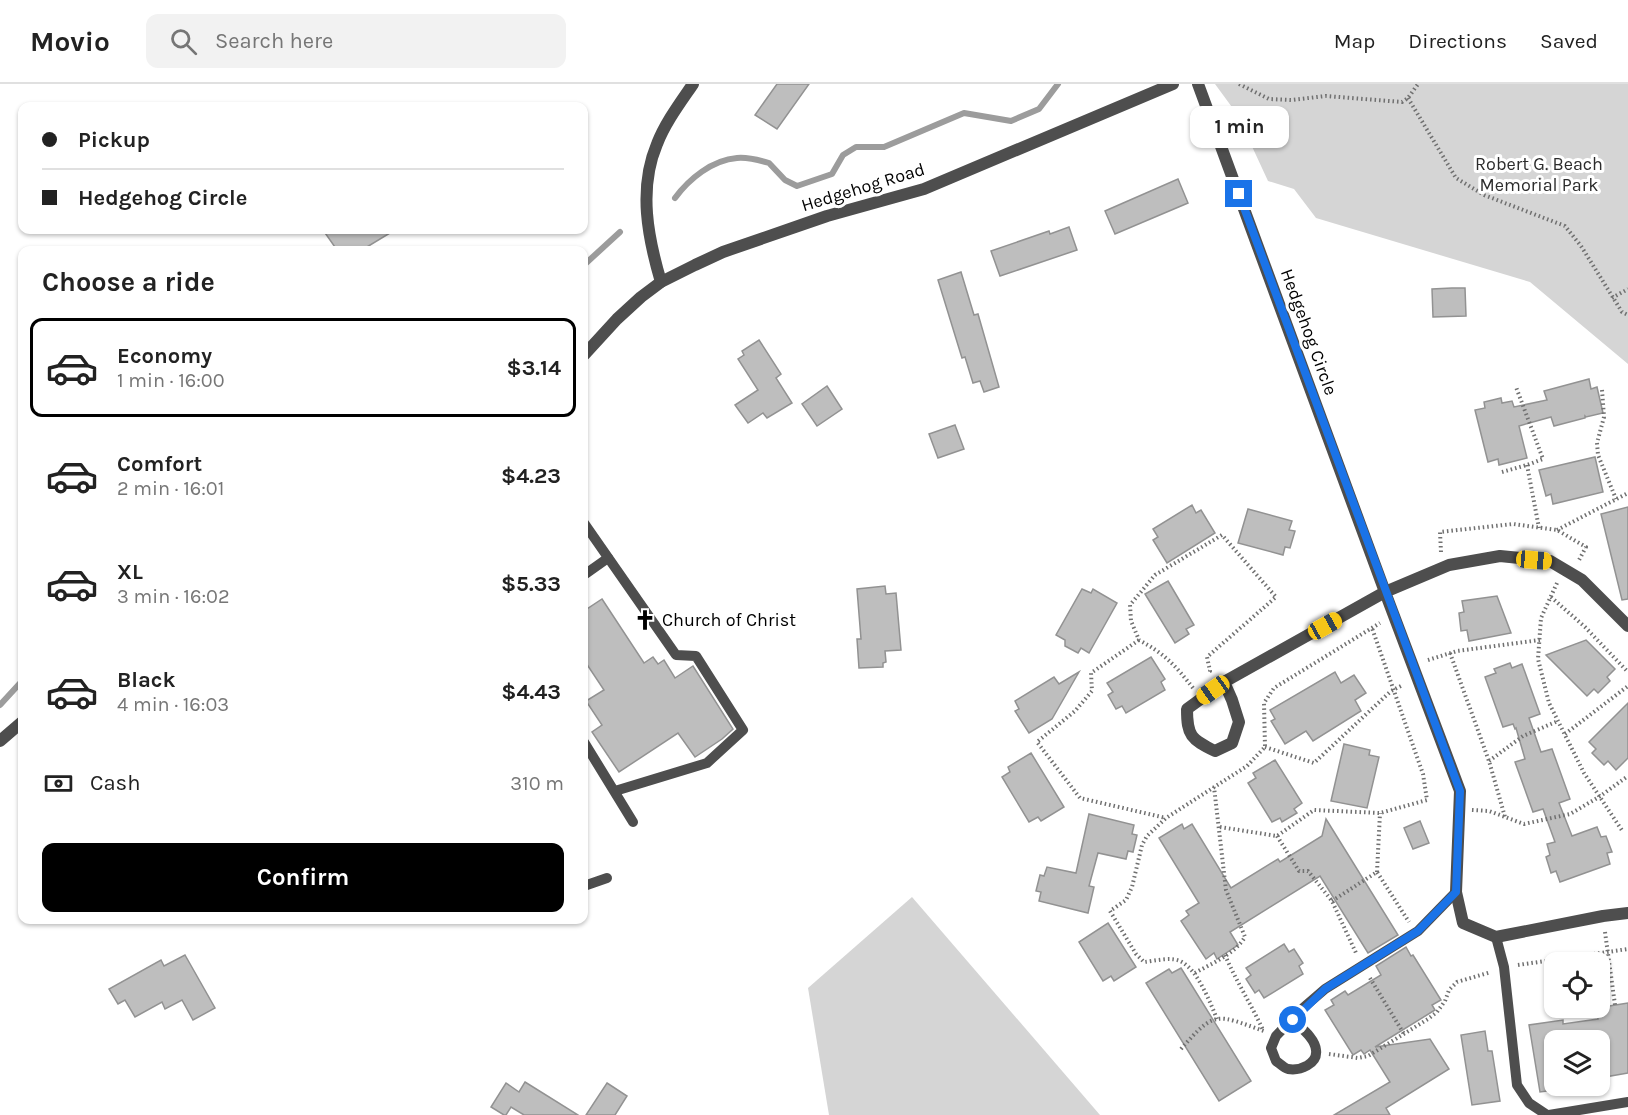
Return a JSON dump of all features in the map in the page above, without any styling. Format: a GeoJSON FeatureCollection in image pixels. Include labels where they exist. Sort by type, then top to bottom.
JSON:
{"type":"FeatureCollection","features":[{"type":"Feature","properties":{"kind":"street"},"geometry":{"type":"LineString","coordinates":[[661,282],[655,261],[645,201],[649,168],[657,144],[670,118],[693,84]]}},
{"type":"Feature","properties":{"kind":"street","name":"Hedgehog Road"},"geometry":{"type":"LineString","coordinates":[[588,351],[617,319],[661,282],[695,265],[745,244],[827,216],[924,189],[1173,84]]}},
{"type":"Feature","properties":{"kind":"street","name":"Hedgehog Circle"},"geometry":{"type":"LineString","coordinates":[[1198,84],[1460,791],[1456,892],[1463,923],[1496,937]]}},
{"type":"Feature","properties":{"kind":"street"},"geometry":{"type":"LineString","coordinates":[[1224,682],[1239,722],[1232,743],[1215,751],[1194,740],[1187,727],[1187,709],[1224,682],[1385,592],[1449,565],[1500,556],[1550,561],[1582,580],[1628,626]]}},
{"type":"Feature","properties":{"kind":"street"},"geometry":{"type":"LineString","coordinates":[[0,741],[18,725]]}},
{"type":"Feature","properties":{"kind":"street"},"geometry":{"type":"LineString","coordinates":[[1496,937],[1602,916],[1628,914]]}},
{"type":"Feature","properties":{"kind":"lane"},"geometry":{"type":"LineString","coordinates":[[588,529],[676,655],[696,656],[743,730],[707,763],[615,791]]}},
{"type":"Feature","properties":{"kind":"lane"},"geometry":{"type":"LineString","coordinates":[[588,571],[608,558]]}},
{"type":"Feature","properties":{"kind":"lane"},"geometry":{"type":"LineString","coordinates":[[588,748],[633,822]]}},
{"type":"Feature","properties":{"kind":"lane"},"geometry":{"type":"LineString","coordinates":[[588,885],[607,878]]}},
{"type":"Feature","properties":{"kind":"lane"},"geometry":{"type":"LineString","coordinates":[[1293,1020],[1312,1040],[1317,1051],[1314,1060],[1305,1068],[1288,1069],[1276,1061],[1271,1048],[1276,1036],[1325,989],[1416,932],[1456,892]]}},
{"type":"Feature","properties":{"kind":"lane"},"geometry":{"type":"LineString","coordinates":[[1496,937],[1504,967],[1517,1084],[1529,1103],[1548,1115],[1628,1102]]}},
{"type":"Feature","properties":{"kind":"path"},"geometry":{"type":"LineString","coordinates":[[1239,84],[1269,99],[1292,100],[1326,96],[1402,102],[1408,98],[1418,84]]}},
{"type":"Feature","properties":{"kind":"path"},"geometry":{"type":"LineString","coordinates":[[1408,98],[1456,178],[1484,195],[1564,226],[1581,246],[1622,312],[1628,315]]}},
{"type":"Feature","properties":{"kind":"path"},"geometry":{"type":"LineString","coordinates":[[1612,298],[1628,289]]}},
{"type":"Feature","properties":{"kind":"path"},"geometry":{"type":"LineString","coordinates":[[1502,472],[1543,459],[1516,387]]}},
{"type":"Feature","properties":{"kind":"path"},"geometry":{"type":"LineString","coordinates":[[1602,390],[1604,417],[1597,443],[1598,455],[1616,499]]}},
{"type":"Feature","properties":{"kind":"path"},"geometry":{"type":"LineString","coordinates":[[1527,465],[1539,528]]}},
{"type":"Feature","properties":{"kind":"path"},"geometry":{"type":"LineString","coordinates":[[1557,530],[1628,493]]}},
{"type":"Feature","properties":{"kind":"path"},"geometry":{"type":"LineString","coordinates":[[1201,679],[1210,671],[1207,657],[1276,597],[1222,535],[1155,575],[1130,605],[1131,621],[1139,640],[1173,662],[1201,698]]}},
{"type":"Feature","properties":{"kind":"path"},"geometry":{"type":"LineString","coordinates":[[1563,569],[1541,618],[1539,659],[1549,704],[1584,773],[1623,832]]}},
{"type":"Feature","properties":{"kind":"path"},"geometry":{"type":"LineString","coordinates":[[1551,597],[1585,627],[1628,672]]}},
{"type":"Feature","properties":{"kind":"path"},"geometry":{"type":"LineString","coordinates":[[1216,1019],[1195,973],[1181,961],[1164,959],[1144,962],[1136,954],[1110,911],[1126,900],[1132,887],[1142,845],[1147,836],[1166,818],[1248,766],[1265,747],[1264,703],[1274,688],[1385,620]]}},
{"type":"Feature","properties":{"kind":"path"},"geometry":{"type":"LineString","coordinates":[[1220,826],[1277,836],[1314,810],[1380,813],[1427,800],[1424,774],[1372,628]]}},
{"type":"Feature","properties":{"kind":"path"},"geometry":{"type":"LineString","coordinates":[[1139,640],[1091,673],[1092,691],[1075,711],[1037,742],[1080,798],[1166,818]]}},
{"type":"Feature","properties":{"kind":"path"},"geometry":{"type":"LineString","coordinates":[[1413,665],[1450,653],[1540,640]]}},
{"type":"Feature","properties":{"kind":"path"},"geometry":{"type":"LineString","coordinates":[[1450,653],[1489,761],[1505,817]]}},
{"type":"Feature","properties":{"kind":"path"},"geometry":{"type":"LineString","coordinates":[[1265,747],[1314,763],[1394,689],[1418,679]]}},
{"type":"Feature","properties":{"kind":"path"},"geometry":{"type":"LineString","coordinates":[[1564,734],[1628,686]]}},
{"type":"Feature","properties":{"kind":"path"},"geometry":{"type":"LineString","coordinates":[[1489,761],[1523,735],[1558,721]]}},
{"type":"Feature","properties":{"kind":"path"},"geometry":{"type":"LineString","coordinates":[[1460,810],[1488,811],[1524,824],[1570,814],[1628,776]]}},
{"type":"Feature","properties":{"kind":"path"},"geometry":{"type":"LineString","coordinates":[[1195,973],[1225,955],[1245,937],[1226,890],[1214,787]]}},
{"type":"Feature","properties":{"kind":"path"},"geometry":{"type":"LineString","coordinates":[[1380,813],[1377,872],[1416,932]]}},
{"type":"Feature","properties":{"kind":"path"},"geometry":{"type":"LineString","coordinates":[[1277,836],[1299,871],[1308,871],[1332,901],[1362,966],[1404,1034]]}},
{"type":"Feature","properties":{"kind":"path"},"geometry":{"type":"LineString","coordinates":[[1332,901],[1377,872]]}},
{"type":"Feature","properties":{"kind":"path"},"geometry":{"type":"LineString","coordinates":[[1602,916],[1608,952],[1628,949]]}},
{"type":"Feature","properties":{"kind":"path"},"geometry":{"type":"LineString","coordinates":[[1225,955],[1263,1031]]}},
{"type":"Feature","properties":{"kind":"path"},"geometry":{"type":"LineString","coordinates":[[1317,1051],[1342,1057],[1368,1056],[1437,1012],[1449,990],[1457,982],[1504,967],[1544,961]]}},
{"type":"Feature","properties":{"kind":"path"},"geometry":{"type":"LineString","coordinates":[[1610,967],[1615,1005]]}},
{"type":"Feature","properties":{"kind":"path"},"geometry":{"type":"LineString","coordinates":[[1181,1049],[1210,1019],[1227,1019],[1276,1036]]}},
{"type":"Feature","properties":{"kind":"green space","name":"Robert G. Beach Memorial Park"},"geometry":{"type":"Polygon","coordinates":[[[1215,84],[1628,84],[1628,364],[1530,282],[1316,218],[1294,189],[1268,181],[1237,114],[1215,84]]]}},
{"type":"Feature","properties":{"kind":"green space"},"geometry":{"type":"Polygon","coordinates":[[[912,897],[1100,1115],[829,1115],[808,988],[912,897]]]}},
{"type":"Feature","properties":{"kind":"building"},"geometry":{"type":"Polygon","coordinates":[[[777,84],[809,84],[777,129],[755,115],[777,84]]]}},
{"type":"Feature","properties":{"kind":"building"},"geometry":{"type":"Polygon","coordinates":[[[1178,179],[1188,203],[1115,234],[1105,211],[1178,179]]]}},
{"type":"Feature","properties":{"kind":"building"},"geometry":{"type":"Polygon","coordinates":[[[1069,227],[1077,250],[1000,276],[991,251],[1049,231],[1050,234],[1069,227]]]}},
{"type":"Feature","properties":{"kind":"building"},"geometry":{"type":"Polygon","coordinates":[[[326,234],[388,234],[369,246],[334,246],[326,234]]]}},
{"type":"Feature","properties":{"kind":"building"},"geometry":{"type":"Polygon","coordinates":[[[961,272],[974,315],[978,314],[999,387],[984,392],[980,381],[973,383],[965,357],[962,358],[938,280],[961,272]]]}},
{"type":"Feature","properties":{"kind":"building"},"geometry":{"type":"Polygon","coordinates":[[[1465,288],[1466,316],[1433,317],[1432,289],[1465,288]]]}},
{"type":"Feature","properties":{"kind":"building"},"geometry":{"type":"Polygon","coordinates":[[[759,340],[781,374],[776,378],[792,403],[767,418],[763,413],[748,423],[735,405],[758,390],[738,359],[744,355],[742,351],[759,340]]]}},
{"type":"Feature","properties":{"kind":"building"},"geometry":{"type":"Polygon","coordinates":[[[1589,379],[1591,389],[1597,387],[1603,413],[1554,426],[1551,417],[1519,426],[1527,458],[1499,465],[1498,459],[1488,462],[1475,410],[1485,408],[1484,402],[1501,398],[1502,403],[1512,401],[1514,407],[1547,400],[1544,391],[1589,379]]]}},
{"type":"Feature","properties":{"kind":"building"},"geometry":{"type":"Polygon","coordinates":[[[827,386],[842,409],[817,426],[802,404],[827,386]]]}},
{"type":"Feature","properties":{"kind":"building"},"geometry":{"type":"Polygon","coordinates":[[[955,425],[964,449],[938,458],[929,434],[955,425]]]}},
{"type":"Feature","properties":{"kind":"building"},"geometry":{"type":"Polygon","coordinates":[[[1595,457],[1603,492],[1553,504],[1551,494],[1546,496],[1539,470],[1595,457]]]}},
{"type":"Feature","properties":{"kind":"building"},"geometry":{"type":"Polygon","coordinates":[[[1192,505],[1196,513],[1201,510],[1215,533],[1167,563],[1153,540],[1158,537],[1153,529],[1192,505]]]}},
{"type":"Feature","properties":{"kind":"building"},"geometry":{"type":"Polygon","coordinates":[[[1628,507],[1628,599],[1622,600],[1601,514],[1628,507]]]}},
{"type":"Feature","properties":{"kind":"building"},"geometry":{"type":"Polygon","coordinates":[[[1248,509],[1292,521],[1289,530],[1295,531],[1290,548],[1285,547],[1283,555],[1238,543],[1248,509]]]}},
{"type":"Feature","properties":{"kind":"building"},"geometry":{"type":"Polygon","coordinates":[[[1168,581],[1194,625],[1186,629],[1189,634],[1175,643],[1145,594],[1168,581]]]}},
{"type":"Feature","properties":{"kind":"building"},"geometry":{"type":"Polygon","coordinates":[[[885,586],[886,594],[896,593],[901,650],[885,651],[886,662],[883,663],[883,667],[859,668],[857,639],[861,639],[857,589],[885,586]]]}},
{"type":"Feature","properties":{"kind":"building"},"geometry":{"type":"Polygon","coordinates":[[[1082,589],[1091,593],[1093,589],[1117,603],[1089,653],[1081,648],[1078,653],[1065,646],[1065,640],[1056,635],[1082,589]]]}},
{"type":"Feature","properties":{"kind":"building"},"geometry":{"type":"Polygon","coordinates":[[[1497,596],[1511,633],[1469,641],[1467,630],[1461,631],[1459,613],[1464,612],[1462,601],[1497,596]]]}},
{"type":"Feature","properties":{"kind":"building"},"geometry":{"type":"Polygon","coordinates":[[[602,599],[644,663],[653,657],[658,664],[664,660],[675,678],[693,666],[733,729],[695,757],[678,733],[619,772],[592,732],[602,725],[588,704],[588,700],[604,690],[588,666],[588,608],[602,599]]]}},
{"type":"Feature","properties":{"kind":"building"},"geometry":{"type":"Polygon","coordinates":[[[1586,640],[1615,669],[1607,677],[1610,681],[1598,693],[1594,689],[1587,696],[1546,655],[1586,640]]]}},
{"type":"Feature","properties":{"kind":"building"},"geometry":{"type":"Polygon","coordinates":[[[1151,657],[1165,679],[1161,682],[1165,690],[1126,713],[1122,706],[1116,709],[1108,695],[1113,692],[1107,683],[1151,657]]]}},
{"type":"Feature","properties":{"kind":"building"},"geometry":{"type":"Polygon","coordinates":[[[1510,663],[1512,668],[1522,664],[1540,714],[1529,718],[1541,752],[1552,749],[1570,799],[1559,803],[1572,836],[1597,827],[1601,837],[1606,836],[1612,852],[1607,853],[1610,864],[1560,882],[1556,871],[1551,873],[1546,857],[1550,855],[1547,844],[1555,842],[1543,809],[1533,812],[1515,762],[1525,759],[1516,728],[1513,724],[1503,727],[1485,677],[1496,673],[1494,669],[1510,663]]]}},
{"type":"Feature","properties":{"kind":"building"},"geometry":{"type":"Polygon","coordinates":[[[1079,672],[1052,719],[1029,733],[1015,711],[1019,709],[1015,701],[1054,677],[1059,684],[1079,672]]]}},
{"type":"Feature","properties":{"kind":"building"},"geometry":{"type":"Polygon","coordinates":[[[1335,672],[1341,683],[1354,675],[1366,693],[1355,700],[1361,711],[1313,741],[1306,731],[1285,744],[1271,721],[1275,719],[1270,710],[1335,672]]]}},
{"type":"Feature","properties":{"kind":"building"},"geometry":{"type":"Polygon","coordinates":[[[1628,703],[1628,758],[1616,770],[1608,761],[1604,765],[1592,753],[1596,749],[1589,742],[1628,703]]]}},
{"type":"Feature","properties":{"kind":"building"},"geometry":{"type":"Polygon","coordinates":[[[1344,744],[1370,750],[1369,755],[1379,757],[1367,808],[1331,801],[1344,744]]]}},
{"type":"Feature","properties":{"kind":"building"},"geometry":{"type":"Polygon","coordinates":[[[1031,753],[1064,807],[1041,821],[1038,817],[1029,822],[1002,777],[1010,772],[1008,767],[1031,753]]]}},
{"type":"Feature","properties":{"kind":"building"},"geometry":{"type":"Polygon","coordinates":[[[1275,760],[1302,803],[1294,809],[1297,813],[1282,822],[1280,818],[1272,822],[1248,783],[1256,778],[1253,773],[1275,760]]]}},
{"type":"Feature","properties":{"kind":"building"},"geometry":{"type":"Polygon","coordinates":[[[1089,814],[1134,825],[1132,834],[1137,835],[1133,852],[1128,851],[1126,859],[1098,853],[1089,886],[1094,887],[1088,913],[1039,901],[1041,892],[1036,891],[1040,875],[1044,876],[1047,867],[1076,873],[1089,814]]]}},
{"type":"Feature","properties":{"kind":"building"},"geometry":{"type":"Polygon","coordinates":[[[1326,819],[1398,935],[1368,953],[1320,876],[1230,932],[1238,945],[1217,959],[1214,953],[1206,959],[1181,921],[1189,915],[1186,911],[1199,903],[1159,838],[1182,824],[1184,829],[1192,824],[1231,888],[1278,859],[1280,862],[1322,836],[1326,819]]]}},
{"type":"Feature","properties":{"kind":"building"},"geometry":{"type":"Polygon","coordinates":[[[1420,821],[1429,843],[1413,849],[1404,828],[1420,821]]]}},
{"type":"Feature","properties":{"kind":"building"},"geometry":{"type":"Polygon","coordinates":[[[1108,923],[1136,967],[1114,981],[1111,976],[1103,981],[1079,942],[1108,923]]]}},
{"type":"Feature","properties":{"kind":"building"},"geometry":{"type":"Polygon","coordinates":[[[1284,944],[1289,952],[1294,949],[1303,963],[1299,966],[1303,974],[1264,998],[1259,990],[1255,993],[1246,979],[1251,975],[1246,968],[1284,944]]]}},
{"type":"Feature","properties":{"kind":"building"},"geometry":{"type":"Polygon","coordinates":[[[1406,947],[1441,1000],[1432,1005],[1435,1010],[1375,1047],[1430,1039],[1449,1069],[1386,1108],[1390,1115],[1334,1115],[1390,1082],[1370,1050],[1364,1054],[1361,1050],[1353,1055],[1325,1010],[1334,1005],[1331,1000],[1345,991],[1348,995],[1381,975],[1376,966],[1406,947]]]}},
{"type":"Feature","properties":{"kind":"building"},"geometry":{"type":"Polygon","coordinates":[[[185,955],[215,1008],[193,1020],[182,1000],[165,1009],[162,1002],[135,1017],[125,1000],[118,1004],[109,989],[161,960],[164,966],[185,955]]]}},
{"type":"Feature","properties":{"kind":"building"},"geometry":{"type":"Polygon","coordinates":[[[1181,968],[1251,1081],[1219,1101],[1146,983],[1169,969],[1172,973],[1181,968]]]}},
{"type":"Feature","properties":{"kind":"building"},"geometry":{"type":"Polygon","coordinates":[[[1628,1003],[1628,1073],[1610,1076],[1610,1030],[1544,1030],[1544,1091],[1540,1092],[1529,1025],[1563,1020],[1563,1024],[1610,1018],[1610,1006],[1628,1003]]]}},
{"type":"Feature","properties":{"kind":"building"},"geometry":{"type":"Polygon","coordinates":[[[1485,1031],[1488,1051],[1492,1051],[1500,1101],[1472,1105],[1461,1035],[1485,1031]]]}},
{"type":"Feature","properties":{"kind":"building"},"geometry":{"type":"Polygon","coordinates":[[[525,1082],[578,1115],[524,1115],[511,1107],[504,1115],[491,1107],[506,1083],[519,1092],[525,1082]]]}},
{"type":"Feature","properties":{"kind":"building"},"geometry":{"type":"Polygon","coordinates":[[[607,1083],[627,1096],[615,1115],[586,1115],[607,1083]]]}},
{"type":"Feature","properties":{"kind":"waterway"},"geometry":{"type":"LineString","coordinates":[[675,198],[702,172],[719,162],[737,158],[749,158],[769,163],[785,180],[797,186],[832,174],[843,155],[856,147],[884,147],[964,113],[1011,121],[1039,109],[1058,84]]}},
{"type":"Feature","properties":{"kind":"waterway"},"geometry":{"type":"LineString","coordinates":[[588,261],[620,232]]}},
{"type":"Feature","properties":{"kind":"waterway"},"geometry":{"type":"LineString","coordinates":[[0,705],[18,685]]}},
{"type":"Feature","properties":{"kind":"place","name":"Church of Christ"},"geometry":{"type":"Point","coordinates":[645,620]}},
{"type":"Feature","properties":{"kind":"route"},"geometry":{"type":"LineString","coordinates":[[1239,194],[1460,791],[1456,892],[1418,931],[1325,989],[1293,1020]]}}]}
